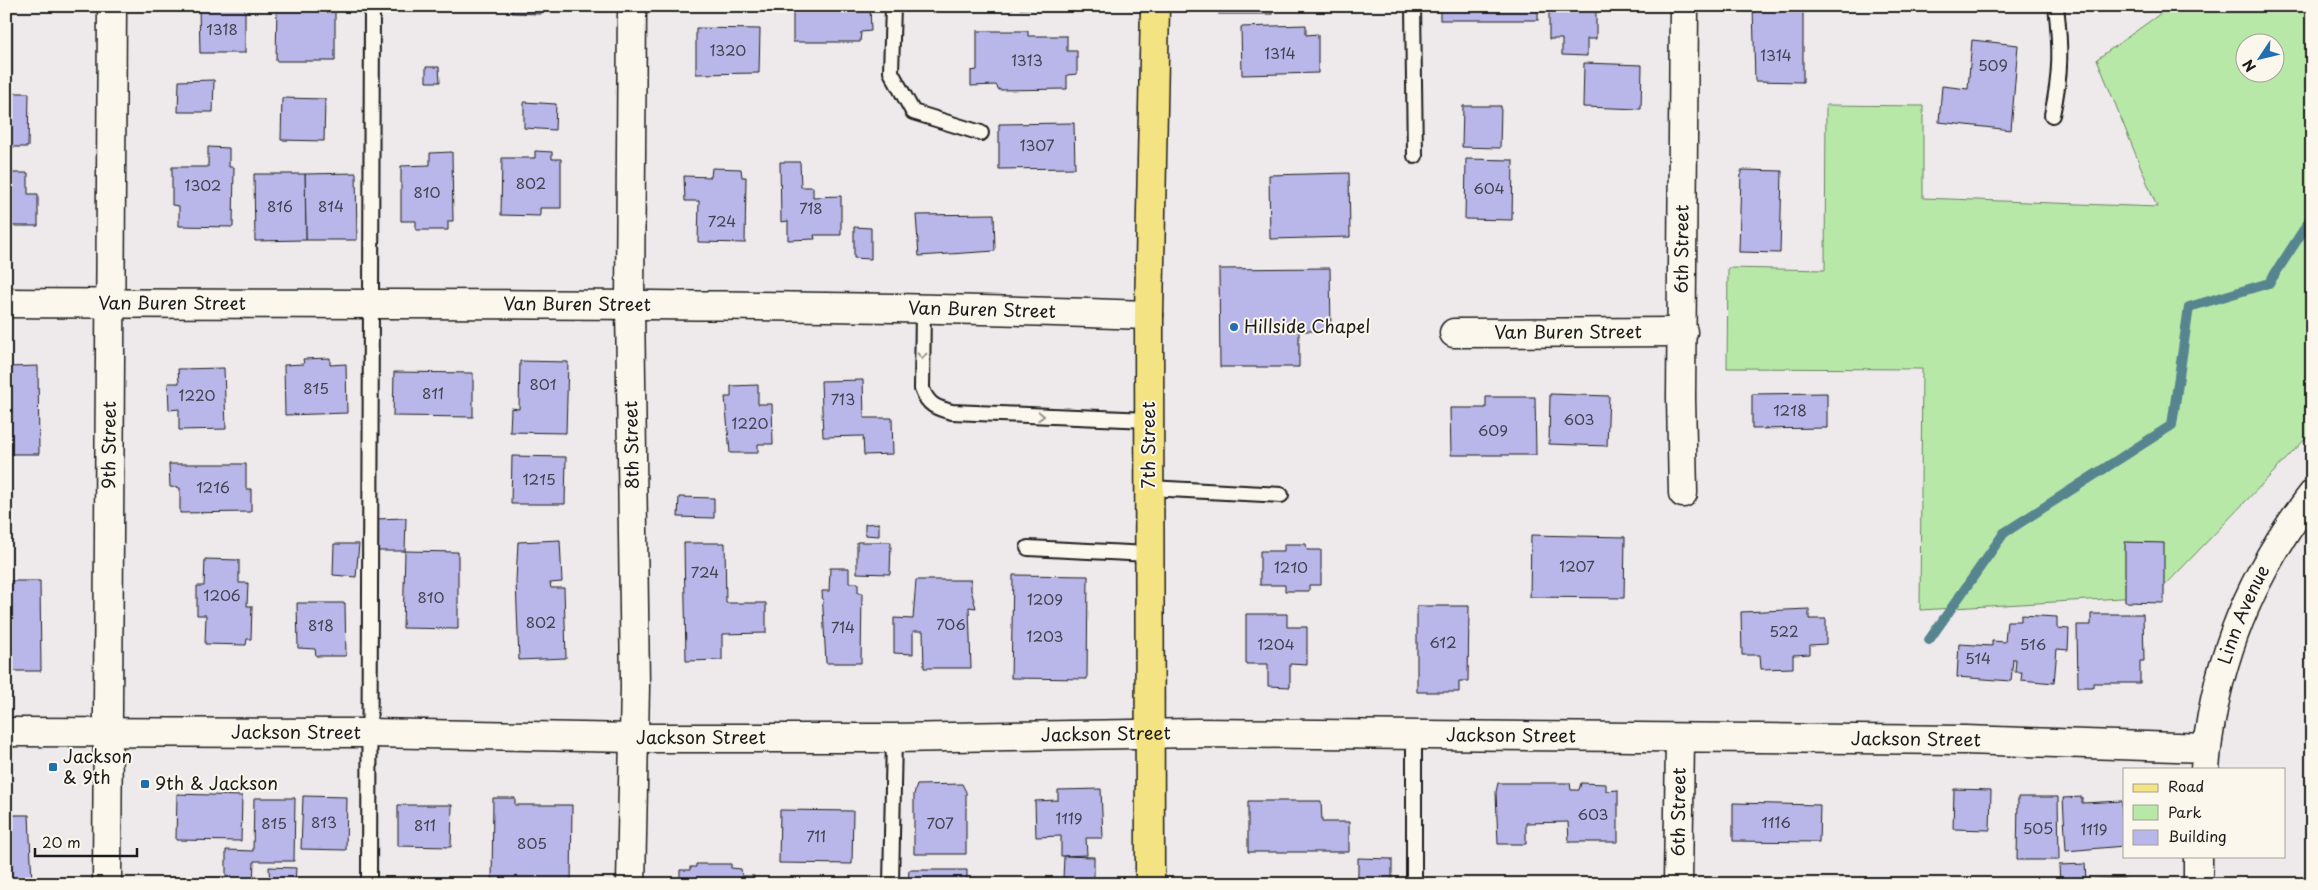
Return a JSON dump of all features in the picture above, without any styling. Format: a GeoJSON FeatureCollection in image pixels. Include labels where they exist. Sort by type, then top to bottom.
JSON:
{"type":"FeatureCollection","features":[{"type":"Feature","properties":{"kind":"main road","name":"7th Street"},"geometry":{"type":"LineString","coordinates":[[1150,884],[1149,315],[1155,6]]}},
{"type":"Feature","properties":{"kind":"street","name":"9th Street"},"geometry":{"type":"LineString","coordinates":[[107,884],[112,6]]}},
{"type":"Feature","properties":{"kind":"street","name":"8th Street"},"geometry":{"type":"LineString","coordinates":[[631,884],[634,738],[630,303],[632,6]]}},
{"type":"Feature","properties":{"kind":"street","name":"6th Street"},"geometry":{"type":"LineString","coordinates":[[1683,493],[1684,6]]}},
{"type":"Feature","properties":{"kind":"street","name":"Van Buren Street"},"geometry":{"type":"LineString","coordinates":[[6,303],[630,303],[923,308],[1149,315]]}},
{"type":"Feature","properties":{"kind":"street","name":"Van Buren Street"},"geometry":{"type":"LineString","coordinates":[[1454,333],[1683,332]]}},
{"type":"Feature","properties":{"kind":"street","name":"Linn Avenue"},"geometry":{"type":"LineString","coordinates":[[2206,758],[2214,698],[2240,618],[2261,571],[2276,544],[2312,495]]}},
{"type":"Feature","properties":{"kind":"street","name":"Jackson Street"},"geometry":{"type":"LineString","coordinates":[[6,732],[370,733],[634,738],[894,738],[1149,733],[1965,740],[2206,758]]}},
{"type":"Feature","properties":{"kind":"street","name":"6th Street"},"geometry":{"type":"LineString","coordinates":[[1678,884],[1680,739]]}},
{"type":"Feature","properties":{"kind":"street"},"geometry":{"type":"LineString","coordinates":[[2198,858],[2198,884]]}},
{"type":"Feature","properties":{"kind":"lane"},"geometry":{"type":"LineString","coordinates":[[368,884],[372,6]]}},
{"type":"Feature","properties":{"kind":"lane"},"geometry":{"type":"LineString","coordinates":[[892,6],[891,72],[913,112],[981,133]]}},
{"type":"Feature","properties":{"kind":"lane"},"geometry":{"type":"LineString","coordinates":[[1413,6],[1415,156]]}},
{"type":"Feature","properties":{"kind":"lane"},"geometry":{"type":"LineString","coordinates":[[2052,115],[2060,82],[2060,38],[2056,6]]}},
{"type":"Feature","properties":{"kind":"lane"},"geometry":{"type":"LineString","coordinates":[[923,308],[922,389],[926,400],[935,408],[952,412],[1149,420]]}},
{"type":"Feature","properties":{"kind":"lane"},"geometry":{"type":"LineString","coordinates":[[1149,488],[1281,495]]}},
{"type":"Feature","properties":{"kind":"lane"},"geometry":{"type":"LineString","coordinates":[[1028,548],[1149,554]]}},
{"type":"Feature","properties":{"kind":"lane"},"geometry":{"type":"LineString","coordinates":[[1414,736],[1414,884]]}},
{"type":"Feature","properties":{"kind":"lane"},"geometry":{"type":"LineString","coordinates":[[891,884],[894,738]]}},
{"type":"Feature","properties":{"kind":"green space"},"geometry":{"type":"Polygon","coordinates":[[[2171,6],[2312,6],[2312,432],[2155,596],[1920,610],[1922,369],[1727,368],[1728,268],[1825,270],[1826,105],[1923,106],[1923,198],[2157,207],[2097,59],[2171,6]]]}},
{"type":"Feature","properties":{"kind":"building"},"geometry":{"type":"Polygon","coordinates":[[[199,6],[245,6],[245,53],[200,53],[199,6]]]}},
{"type":"Feature","properties":{"kind":"building"},"geometry":{"type":"Polygon","coordinates":[[[277,6],[335,6],[335,61],[276,61],[277,6]]]}},
{"type":"Feature","properties":{"kind":"building"},"geometry":{"type":"Polygon","coordinates":[[[512,6],[541,6],[541,14],[512,13],[512,6]]]}},
{"type":"Feature","properties":{"kind":"building"},"geometry":{"type":"Polygon","coordinates":[[[793,6],[870,6],[871,31],[861,32],[860,42],[793,42],[793,6]]]}},
{"type":"Feature","properties":{"kind":"building"},"geometry":{"type":"Polygon","coordinates":[[[990,6],[1013,6],[1013,9],[990,8],[990,6]]]}},
{"type":"Feature","properties":{"kind":"building"},"geometry":{"type":"Polygon","coordinates":[[[1020,6],[1064,6],[1064,7],[1020,9],[1020,6]]]}},
{"type":"Feature","properties":{"kind":"building"},"geometry":{"type":"Polygon","coordinates":[[[1219,6],[1272,6],[1272,14],[1219,14],[1219,6]]]}},
{"type":"Feature","properties":{"kind":"building"},"geometry":{"type":"Polygon","coordinates":[[[1440,6],[1538,6],[1538,20],[1440,20],[1440,6]]]}},
{"type":"Feature","properties":{"kind":"building"},"geometry":{"type":"Polygon","coordinates":[[[1549,6],[1596,6],[1596,39],[1587,39],[1587,56],[1562,55],[1562,39],[1549,39],[1549,6]]]}},
{"type":"Feature","properties":{"kind":"building"},"geometry":{"type":"Polygon","coordinates":[[[1753,6],[1803,6],[1803,82],[1755,81],[1753,6]]]}},
{"type":"Feature","properties":{"kind":"building"},"geometry":{"type":"Polygon","coordinates":[[[6,20],[12,20],[12,74],[6,74],[6,20]]]}},
{"type":"Feature","properties":{"kind":"building"},"geometry":{"type":"Polygon","coordinates":[[[1306,25],[1306,35],[1318,34],[1318,73],[1242,75],[1241,27],[1306,25]]]}},
{"type":"Feature","properties":{"kind":"building"},"geometry":{"type":"Polygon","coordinates":[[[696,28],[760,29],[759,73],[696,74],[696,28]]]}},
{"type":"Feature","properties":{"kind":"building"},"geometry":{"type":"Polygon","coordinates":[[[977,31],[1028,31],[1028,36],[1067,36],[1067,51],[1077,51],[1077,74],[1067,75],[1067,89],[999,90],[996,85],[971,86],[971,71],[977,70],[977,31]]]}},
{"type":"Feature","properties":{"kind":"building"},"geometry":{"type":"Polygon","coordinates":[[[1972,40],[2018,45],[2011,130],[1939,122],[1942,86],[1968,89],[1972,40]]]}},
{"type":"Feature","properties":{"kind":"building"},"geometry":{"type":"Polygon","coordinates":[[[1584,63],[1642,65],[1641,109],[1583,107],[1584,63]]]}},
{"type":"Feature","properties":{"kind":"building"},"geometry":{"type":"Polygon","coordinates":[[[426,67],[439,67],[440,82],[426,82],[426,67]]]}},
{"type":"Feature","properties":{"kind":"building"},"geometry":{"type":"Polygon","coordinates":[[[214,80],[213,112],[178,112],[179,81],[214,80]]]}},
{"type":"Feature","properties":{"kind":"building"},"geometry":{"type":"Polygon","coordinates":[[[6,93],[29,93],[28,147],[6,147],[6,93]]]}},
{"type":"Feature","properties":{"kind":"building"},"geometry":{"type":"Polygon","coordinates":[[[282,98],[325,99],[324,141],[281,140],[282,98]]]}},
{"type":"Feature","properties":{"kind":"building"},"geometry":{"type":"Polygon","coordinates":[[[524,102],[556,104],[555,130],[524,128],[524,102]]]}},
{"type":"Feature","properties":{"kind":"building"},"geometry":{"type":"Polygon","coordinates":[[[1463,106],[1501,106],[1500,148],[1462,147],[1463,106]]]}},
{"type":"Feature","properties":{"kind":"building"},"geometry":{"type":"Polygon","coordinates":[[[1074,123],[1075,168],[999,169],[999,124],[1074,123]]]}},
{"type":"Feature","properties":{"kind":"building"},"geometry":{"type":"Polygon","coordinates":[[[208,147],[229,148],[229,167],[234,167],[233,227],[179,226],[179,206],[172,205],[172,167],[208,167],[208,147]]]}},
{"type":"Feature","properties":{"kind":"building"},"geometry":{"type":"Polygon","coordinates":[[[535,151],[552,152],[552,159],[561,159],[561,208],[540,208],[540,216],[501,215],[502,158],[535,158],[535,151]]]}},
{"type":"Feature","properties":{"kind":"building"},"geometry":{"type":"Polygon","coordinates":[[[452,152],[453,221],[448,221],[448,230],[416,230],[416,221],[401,221],[401,166],[430,165],[430,153],[452,152]]]}},
{"type":"Feature","properties":{"kind":"building"},"geometry":{"type":"Polygon","coordinates":[[[1466,159],[1513,160],[1512,220],[1465,219],[1466,159]]]}},
{"type":"Feature","properties":{"kind":"building"},"geometry":{"type":"Polygon","coordinates":[[[780,162],[800,162],[801,187],[813,187],[813,197],[841,196],[841,235],[814,235],[815,239],[788,240],[788,221],[781,222],[780,162]]]}},
{"type":"Feature","properties":{"kind":"building"},"geometry":{"type":"Polygon","coordinates":[[[712,168],[741,169],[742,177],[746,177],[745,243],[698,242],[699,201],[685,201],[684,176],[711,177],[712,168]]]}},
{"type":"Feature","properties":{"kind":"building"},"geometry":{"type":"Polygon","coordinates":[[[1741,170],[1782,171],[1780,253],[1739,252],[1741,170]]]}},
{"type":"Feature","properties":{"kind":"building"},"geometry":{"type":"Polygon","coordinates":[[[6,173],[28,173],[28,194],[38,194],[38,226],[6,226],[6,173]]]}},
{"type":"Feature","properties":{"kind":"building"},"geometry":{"type":"Polygon","coordinates":[[[356,173],[357,240],[306,240],[305,174],[356,173]]]}},
{"type":"Feature","properties":{"kind":"building"},"geometry":{"type":"Polygon","coordinates":[[[1349,173],[1350,237],[1270,239],[1269,175],[1349,173]]]}},
{"type":"Feature","properties":{"kind":"building"},"geometry":{"type":"Polygon","coordinates":[[[254,174],[305,174],[306,240],[255,241],[254,174]]]}},
{"type":"Feature","properties":{"kind":"building"},"geometry":{"type":"Polygon","coordinates":[[[994,214],[995,251],[919,256],[916,215],[994,214]]]}},
{"type":"Feature","properties":{"kind":"building"},"geometry":{"type":"Polygon","coordinates":[[[854,227],[871,228],[871,259],[854,258],[854,227]]]}},
{"type":"Feature","properties":{"kind":"building"},"geometry":{"type":"Polygon","coordinates":[[[1330,268],[1331,331],[1299,331],[1299,367],[1220,367],[1219,269],[1330,268]]]}},
{"type":"Feature","properties":{"kind":"building"},"geometry":{"type":"Polygon","coordinates":[[[330,358],[330,365],[346,364],[347,413],[285,415],[284,365],[304,364],[303,359],[330,358]]]}},
{"type":"Feature","properties":{"kind":"building"},"geometry":{"type":"Polygon","coordinates":[[[520,361],[568,362],[566,433],[510,432],[511,408],[519,409],[520,361]]]}},
{"type":"Feature","properties":{"kind":"building"},"geometry":{"type":"Polygon","coordinates":[[[6,362],[8,362],[8,367],[38,366],[39,454],[6,454],[6,362]]]}},
{"type":"Feature","properties":{"kind":"building"},"geometry":{"type":"Polygon","coordinates":[[[224,368],[226,429],[179,430],[179,409],[169,410],[168,383],[179,383],[178,369],[224,368]]]}},
{"type":"Feature","properties":{"kind":"building"},"geometry":{"type":"Polygon","coordinates":[[[394,372],[473,373],[473,417],[393,416],[394,372]]]}},
{"type":"Feature","properties":{"kind":"building"},"geometry":{"type":"Polygon","coordinates":[[[863,380],[864,418],[892,418],[893,454],[864,455],[863,436],[823,437],[821,381],[863,380]]]}},
{"type":"Feature","properties":{"kind":"building"},"geometry":{"type":"Polygon","coordinates":[[[758,385],[758,404],[772,404],[773,444],[758,444],[758,453],[730,453],[725,397],[731,397],[731,386],[758,385]]]}},
{"type":"Feature","properties":{"kind":"building"},"geometry":{"type":"Polygon","coordinates":[[[1827,393],[1827,428],[1752,429],[1752,394],[1827,393]]]}},
{"type":"Feature","properties":{"kind":"building"},"geometry":{"type":"Polygon","coordinates":[[[1550,394],[1609,396],[1607,446],[1549,444],[1550,394]]]}},
{"type":"Feature","properties":{"kind":"building"},"geometry":{"type":"Polygon","coordinates":[[[1486,397],[1535,397],[1536,455],[1451,455],[1450,408],[1486,408],[1486,397]]]}},
{"type":"Feature","properties":{"kind":"building"},"geometry":{"type":"Polygon","coordinates":[[[512,456],[566,457],[565,504],[511,504],[512,456]]]}},
{"type":"Feature","properties":{"kind":"building"},"geometry":{"type":"Polygon","coordinates":[[[169,464],[246,464],[246,489],[251,489],[251,512],[180,513],[180,488],[170,487],[169,464]]]}},
{"type":"Feature","properties":{"kind":"building"},"geometry":{"type":"Polygon","coordinates":[[[679,497],[714,498],[714,518],[678,517],[679,497]]]}},
{"type":"Feature","properties":{"kind":"building"},"geometry":{"type":"Polygon","coordinates":[[[406,518],[405,551],[375,551],[375,519],[406,518]]]}},
{"type":"Feature","properties":{"kind":"building"},"geometry":{"type":"Polygon","coordinates":[[[879,523],[879,536],[865,535],[865,524],[879,523]]]}},
{"type":"Feature","properties":{"kind":"building"},"geometry":{"type":"Polygon","coordinates":[[[1531,535],[1625,537],[1624,598],[1530,597],[1531,535]]]}},
{"type":"Feature","properties":{"kind":"building"},"geometry":{"type":"Polygon","coordinates":[[[560,540],[562,582],[550,583],[551,588],[564,588],[566,658],[519,660],[516,581],[518,542],[560,540]]]}},
{"type":"Feature","properties":{"kind":"building"},"geometry":{"type":"Polygon","coordinates":[[[857,542],[891,542],[890,574],[857,573],[857,542]]]}},
{"type":"Feature","properties":{"kind":"building"},"geometry":{"type":"Polygon","coordinates":[[[2125,542],[2164,543],[2164,603],[2125,602],[2125,542]]]}},
{"type":"Feature","properties":{"kind":"building"},"geometry":{"type":"Polygon","coordinates":[[[684,543],[725,543],[726,603],[766,603],[766,633],[722,634],[722,660],[686,661],[684,543]]]}},
{"type":"Feature","properties":{"kind":"building"},"geometry":{"type":"Polygon","coordinates":[[[334,544],[359,544],[356,577],[333,575],[334,544]]]}},
{"type":"Feature","properties":{"kind":"building"},"geometry":{"type":"Polygon","coordinates":[[[1284,544],[1306,544],[1307,550],[1321,550],[1321,585],[1309,585],[1309,591],[1285,591],[1285,585],[1260,585],[1260,551],[1284,551],[1284,544]]]}},
{"type":"Feature","properties":{"kind":"building"},"geometry":{"type":"Polygon","coordinates":[[[405,551],[458,552],[458,629],[403,628],[405,551]]]}},
{"type":"Feature","properties":{"kind":"building"},"geometry":{"type":"Polygon","coordinates":[[[205,559],[239,560],[239,583],[248,583],[247,606],[252,606],[251,639],[247,639],[246,645],[205,644],[206,615],[197,615],[197,586],[204,586],[205,559]]]}},
{"type":"Feature","properties":{"kind":"building"},"geometry":{"type":"Polygon","coordinates":[[[830,568],[849,568],[849,583],[858,583],[858,593],[862,593],[861,663],[826,663],[822,591],[829,591],[830,568]]]}},
{"type":"Feature","properties":{"kind":"building"},"geometry":{"type":"Polygon","coordinates":[[[1013,575],[1088,576],[1087,679],[1011,678],[1013,575]]]}},
{"type":"Feature","properties":{"kind":"building"},"geometry":{"type":"Polygon","coordinates":[[[916,580],[971,580],[971,590],[976,608],[969,607],[971,668],[924,668],[923,631],[913,631],[913,654],[894,653],[894,618],[913,619],[916,580]]]}},
{"type":"Feature","properties":{"kind":"building"},"geometry":{"type":"Polygon","coordinates":[[[6,581],[40,581],[41,671],[6,671],[6,581]]]}},
{"type":"Feature","properties":{"kind":"building"},"geometry":{"type":"Polygon","coordinates":[[[297,603],[345,603],[346,656],[316,656],[315,649],[298,648],[297,603]]]}},
{"type":"Feature","properties":{"kind":"building"},"geometry":{"type":"Polygon","coordinates":[[[1417,606],[1469,606],[1468,681],[1459,681],[1459,692],[1417,692],[1417,606]]]}},
{"type":"Feature","properties":{"kind":"building"},"geometry":{"type":"Polygon","coordinates":[[[1809,609],[1809,619],[1826,619],[1826,644],[1810,645],[1810,654],[1793,655],[1793,668],[1761,669],[1760,655],[1742,655],[1741,612],[1809,609]]]}},
{"type":"Feature","properties":{"kind":"building"},"geometry":{"type":"Polygon","coordinates":[[[1246,614],[1287,614],[1287,627],[1307,627],[1307,665],[1290,664],[1290,687],[1268,686],[1268,664],[1246,664],[1246,614]]]}},
{"type":"Feature","properties":{"kind":"building"},"geometry":{"type":"Polygon","coordinates":[[[2091,614],[2143,614],[2144,661],[2140,661],[2140,683],[2093,683],[2093,687],[2078,687],[2077,625],[2091,625],[2091,614]]]}},
{"type":"Feature","properties":{"kind":"building"},"geometry":{"type":"Polygon","coordinates":[[[2021,615],[2057,617],[2057,628],[2069,629],[2068,650],[2057,649],[2054,683],[2021,680],[2022,672],[2015,672],[2016,659],[2013,659],[2011,681],[1957,677],[1959,644],[1992,646],[1992,641],[2005,642],[2007,621],[2021,621],[2021,615]]]}},
{"type":"Feature","properties":{"kind":"building"},"geometry":{"type":"Polygon","coordinates":[[[1498,783],[1570,783],[1571,790],[1579,790],[1581,783],[1606,784],[1606,791],[1618,790],[1618,842],[1569,842],[1568,822],[1526,823],[1526,844],[1498,844],[1496,792],[1498,783]]]}},
{"type":"Feature","properties":{"kind":"building"},"geometry":{"type":"Polygon","coordinates":[[[962,784],[966,792],[966,854],[914,854],[914,794],[917,785],[962,784]]]}},
{"type":"Feature","properties":{"kind":"building"},"geometry":{"type":"Polygon","coordinates":[[[1101,789],[1103,838],[1086,838],[1087,855],[1061,856],[1061,836],[1036,837],[1035,801],[1058,800],[1058,790],[1101,789]]]}},
{"type":"Feature","properties":{"kind":"building"},"geometry":{"type":"Polygon","coordinates":[[[1954,789],[1991,790],[1990,830],[1953,829],[1954,789]]]}},
{"type":"Feature","properties":{"kind":"building"},"geometry":{"type":"Polygon","coordinates":[[[177,794],[242,796],[241,841],[176,840],[177,794]]]}},
{"type":"Feature","properties":{"kind":"building"},"geometry":{"type":"Polygon","coordinates":[[[303,796],[347,797],[346,850],[301,849],[303,796]]]}},
{"type":"Feature","properties":{"kind":"building"},"geometry":{"type":"Polygon","coordinates":[[[2018,797],[2058,797],[2059,860],[2017,860],[2018,797]]]}},
{"type":"Feature","properties":{"kind":"building"},"geometry":{"type":"Polygon","coordinates":[[[2082,797],[2082,803],[2122,801],[2123,846],[2066,851],[2063,798],[2082,797]]]}},
{"type":"Feature","properties":{"kind":"building"},"geometry":{"type":"Polygon","coordinates":[[[254,798],[295,798],[294,861],[254,861],[253,884],[173,884],[173,878],[226,878],[226,850],[253,851],[254,798]]]}},
{"type":"Feature","properties":{"kind":"building"},"geometry":{"type":"Polygon","coordinates":[[[493,798],[515,798],[515,805],[572,805],[571,884],[492,884],[493,798]]]}},
{"type":"Feature","properties":{"kind":"building"},"geometry":{"type":"Polygon","coordinates":[[[1248,801],[1321,801],[1322,822],[1349,822],[1349,852],[1248,852],[1248,801]]]}},
{"type":"Feature","properties":{"kind":"building"},"geometry":{"type":"Polygon","coordinates":[[[1733,803],[1820,805],[1819,842],[1733,841],[1733,803]]]}},
{"type":"Feature","properties":{"kind":"building"},"geometry":{"type":"Polygon","coordinates":[[[398,805],[452,805],[451,847],[398,846],[398,805]]]}},
{"type":"Feature","properties":{"kind":"building"},"geometry":{"type":"Polygon","coordinates":[[[780,810],[853,811],[852,864],[779,863],[780,810]]]}},
{"type":"Feature","properties":{"kind":"building"},"geometry":{"type":"Polygon","coordinates":[[[6,815],[29,815],[32,883],[6,884],[6,815]]]}},
{"type":"Feature","properties":{"kind":"building"},"geometry":{"type":"Polygon","coordinates":[[[1064,856],[1094,857],[1094,879],[1063,879],[1064,856]]]}},
{"type":"Feature","properties":{"kind":"building"},"geometry":{"type":"Polygon","coordinates":[[[1358,858],[1392,859],[1392,883],[1358,882],[1358,858]]]}},
{"type":"Feature","properties":{"kind":"building"},"geometry":{"type":"Polygon","coordinates":[[[696,864],[731,864],[731,868],[741,869],[742,876],[754,876],[754,884],[680,884],[680,870],[690,870],[690,867],[696,867],[696,864]]]}},
{"type":"Feature","properties":{"kind":"building"},"geometry":{"type":"Polygon","coordinates":[[[2085,864],[2086,880],[2122,878],[2133,884],[2060,884],[2059,865],[2085,864]]]}},
{"type":"Feature","properties":{"kind":"building"},"geometry":{"type":"Polygon","coordinates":[[[269,867],[296,868],[295,884],[270,884],[269,867]]]}},
{"type":"Feature","properties":{"kind":"building"},"geometry":{"type":"Polygon","coordinates":[[[909,870],[967,870],[967,884],[908,884],[909,870]]]}},
{"type":"Feature","properties":{"kind":"building"},"geometry":{"type":"Polygon","coordinates":[[[1622,881],[1622,884],[1570,884],[1622,881]]]}},
{"type":"Feature","properties":{"kind":"waterway"},"geometry":{"type":"LineString","coordinates":[[1929,640],[2004,533],[2172,425],[2189,307],[2269,283],[2312,217]]}},
{"type":"Feature","properties":{"kind":"place","name":"Hillside Chapel"},"geometry":{"type":"Point","coordinates":[1234,327]}},
{"type":"Feature","properties":{"kind":"place","name":"Jackson & 9th"},"geometry":{"type":"Point","coordinates":[53,767]}},
{"type":"Feature","properties":{"kind":"place","name":"9th & Jackson"},"geometry":{"type":"Point","coordinates":[145,784]}}]}
